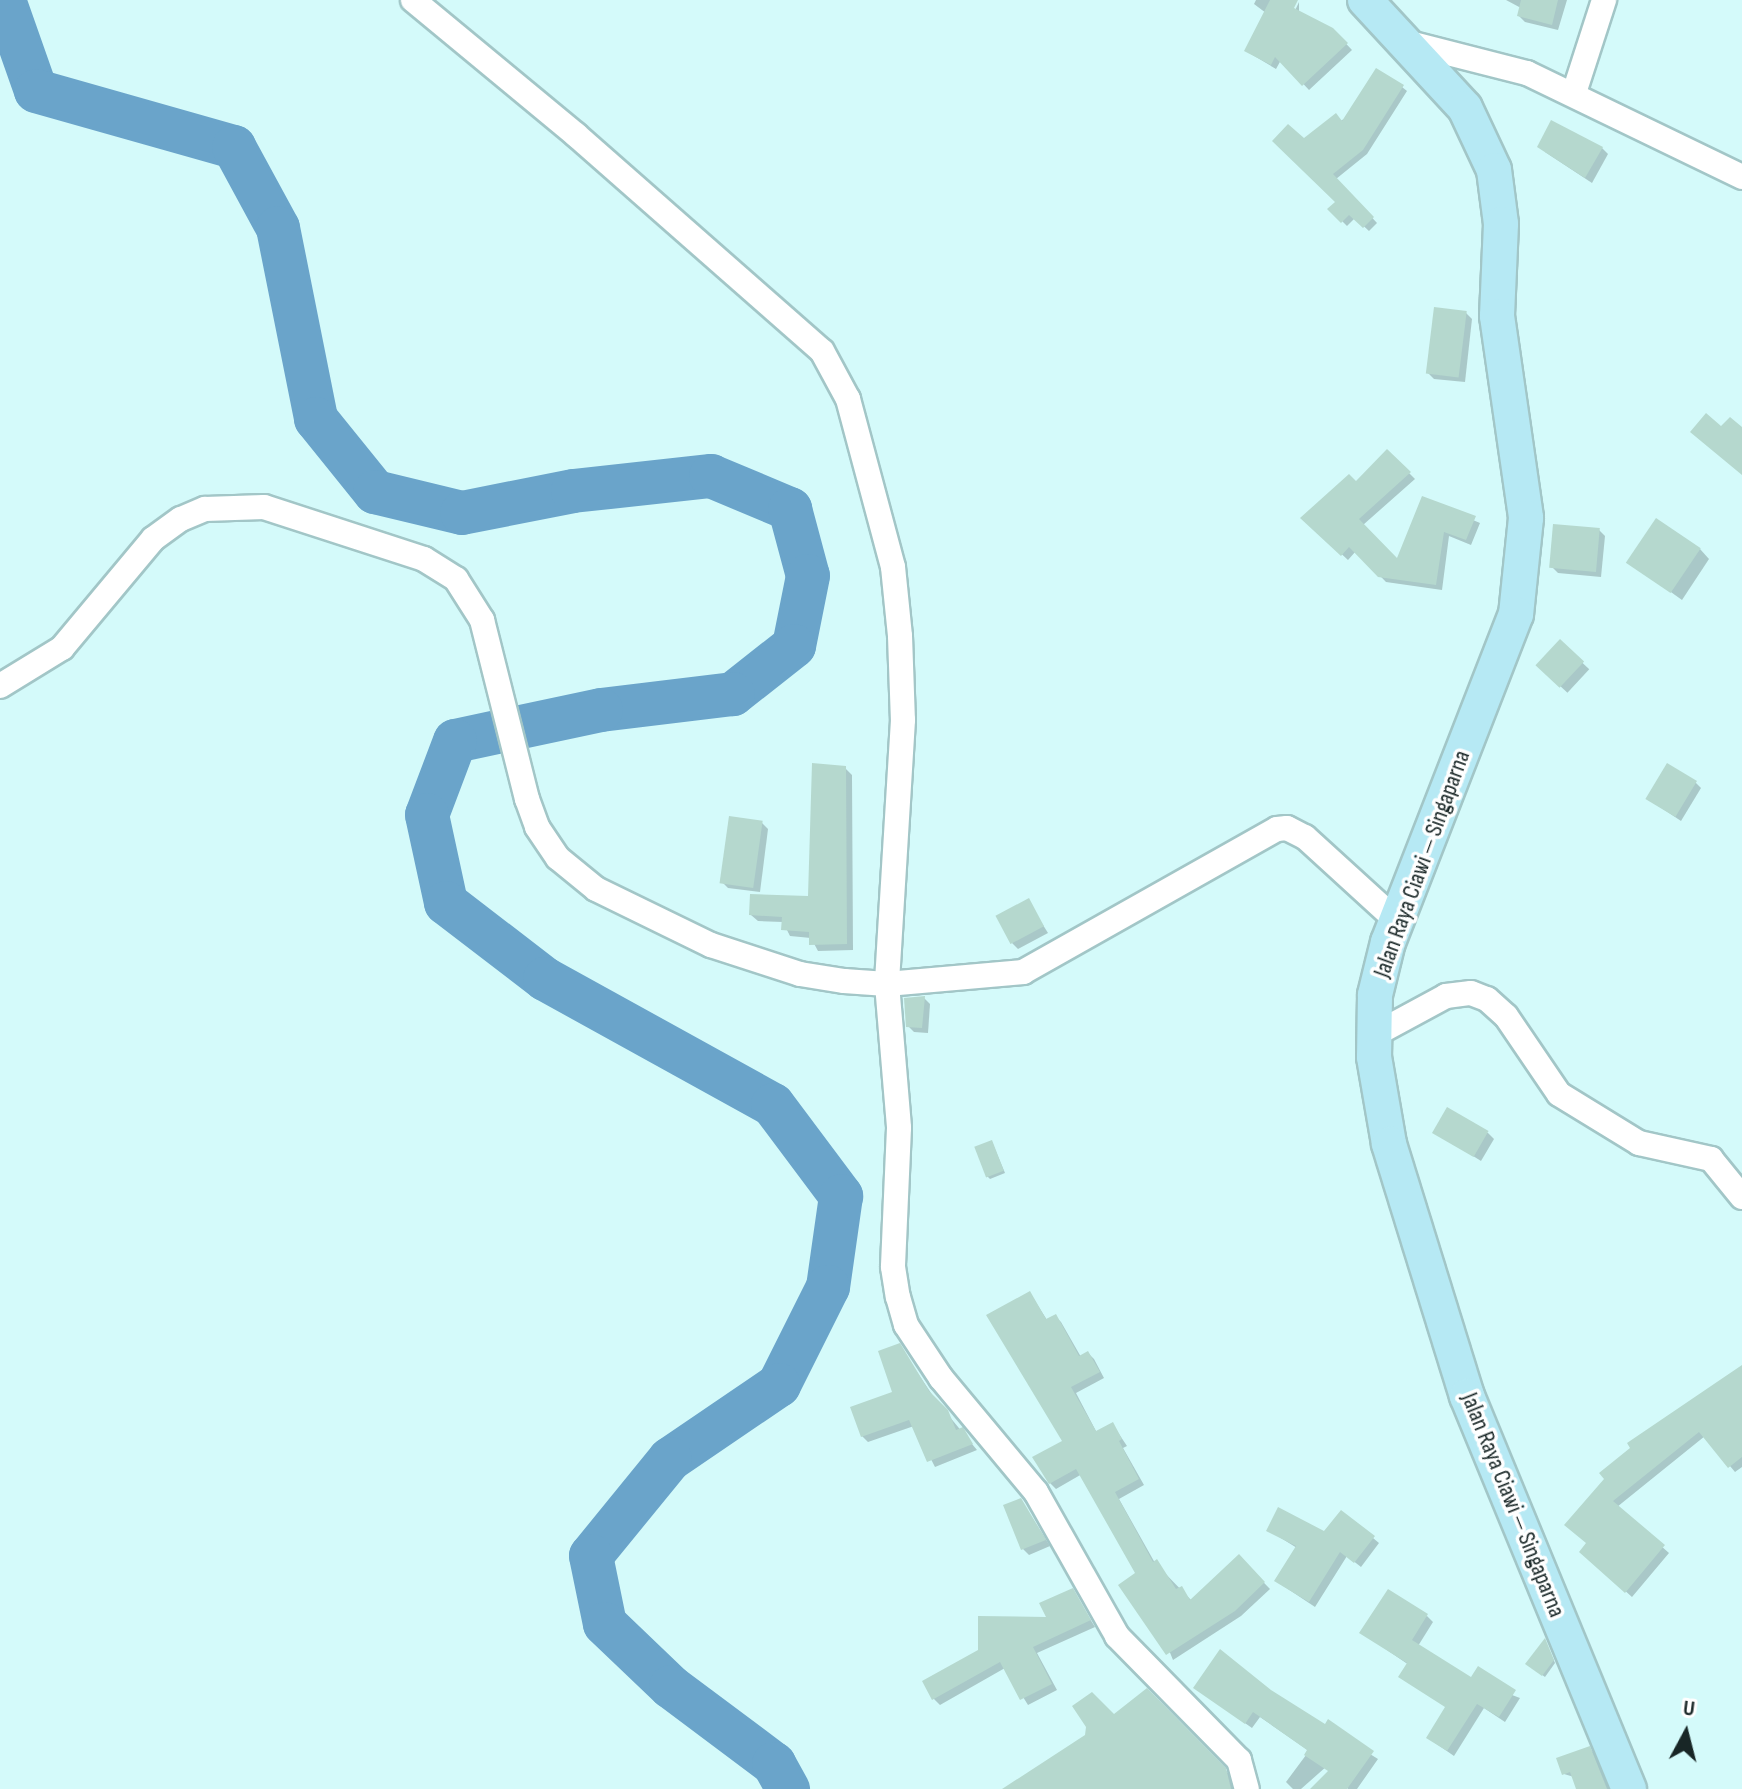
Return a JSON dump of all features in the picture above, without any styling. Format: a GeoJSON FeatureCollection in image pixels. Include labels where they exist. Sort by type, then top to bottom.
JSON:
{"type":"FeatureCollection","features":[{"type":"Feature","properties":{"kind":"main road","name":"Jalan Raya Ciawi — Singaparna"},"geometry":{"type":"LineString","coordinates":[[1365,0],[1465,108],[1494,170],[1501,224],[1497,316],[1526,518],[1516,614],[1396,920],[1375,995],[1374,1035],[1389,1144],[1454,1355],[1629,1789]]}},
{"type":"Feature","properties":{"kind":"street"},"geometry":{"type":"LineString","coordinates":[[413,0],[811,340],[822,351],[848,399],[893,567],[900,636],[903,720],[887,984],[899,1128],[893,1267],[906,1325],[941,1378],[1036,1492],[1117,1636],[1239,1760],[1247,1789]]}},
{"type":"Feature","properties":{"kind":"street"},"geometry":{"type":"LineString","coordinates":[[1574,93],[1604,0]]}},
{"type":"Feature","properties":{"kind":"street"},"geometry":{"type":"LineString","coordinates":[[1405,42],[1527,73],[1574,93],[1742,177]]}},
{"type":"Feature","properties":{"kind":"street"},"geometry":{"type":"LineString","coordinates":[[0,686],[62,648],[153,539],[205,509],[264,507],[441,567],[473,603],[537,827],[558,858],[596,889],[741,955],[800,974],[887,984],[1023,972],[1277,829],[1305,837],[1396,920]]}},
{"type":"Feature","properties":{"kind":"street"},"geometry":{"type":"LineString","coordinates":[[1374,1035],[1446,996],[1471,993],[1487,999],[1506,1016],[1559,1094],[1639,1143],[1711,1159],[1742,1197]]}},
{"type":"Feature","properties":{"kind":"building"},"geometry":{"type":"Polygon","coordinates":[[[1270,0],[1298,0],[1294,8],[1333,28],[1348,43],[1302,86],[1275,57],[1271,65],[1244,51],[1270,0]]]}},
{"type":"Feature","properties":{"kind":"building"},"geometry":{"type":"Polygon","coordinates":[[[1521,0],[1558,0],[1552,25],[1517,16],[1521,0]]]}},
{"type":"Feature","properties":{"kind":"building"},"geometry":{"type":"Polygon","coordinates":[[[1376,68],[1404,85],[1363,150],[1333,174],[1374,217],[1363,228],[1349,215],[1341,223],[1327,209],[1335,202],[1272,141],[1288,124],[1304,138],[1336,113],[1342,121],[1376,68]]]}},
{"type":"Feature","properties":{"kind":"building"},"geometry":{"type":"Polygon","coordinates":[[[1551,120],[1603,147],[1585,178],[1537,147],[1551,120]]]}},
{"type":"Feature","properties":{"kind":"building"},"geometry":{"type":"Polygon","coordinates":[[[1434,307],[1467,311],[1459,378],[1426,374],[1434,307]]]}},
{"type":"Feature","properties":{"kind":"building"},"geometry":{"type":"Polygon","coordinates":[[[1706,413],[1721,426],[1730,417],[1742,427],[1742,475],[1690,432],[1706,413]]]}},
{"type":"Feature","properties":{"kind":"building"},"geometry":{"type":"Polygon","coordinates":[[[1387,449],[1411,472],[1359,519],[1397,558],[1422,496],[1476,516],[1466,540],[1444,532],[1436,585],[1378,577],[1349,547],[1341,556],[1300,518],[1349,474],[1356,481],[1387,449]]]}},
{"type":"Feature","properties":{"kind":"building"},"geometry":{"type":"Polygon","coordinates":[[[1656,518],[1701,548],[1671,593],[1626,563],[1656,518]]]}},
{"type":"Feature","properties":{"kind":"building"},"geometry":{"type":"Polygon","coordinates":[[[1553,524],[1600,528],[1596,572],[1549,568],[1553,524]]]}},
{"type":"Feature","properties":{"kind":"building"},"geometry":{"type":"Polygon","coordinates":[[[1560,639],[1584,662],[1560,688],[1535,665],[1560,639]]]}},
{"type":"Feature","properties":{"kind":"building"},"geometry":{"type":"Polygon","coordinates":[[[812,763],[846,766],[847,944],[809,945],[809,932],[781,930],[782,917],[749,915],[750,894],[808,896],[812,763]]]}},
{"type":"Feature","properties":{"kind":"building"},"geometry":{"type":"Polygon","coordinates":[[[1667,763],[1697,781],[1675,817],[1645,799],[1667,763]]]}},
{"type":"Feature","properties":{"kind":"building"},"geometry":{"type":"Polygon","coordinates":[[[729,816],[763,821],[753,888],[720,883],[729,816]]]}},
{"type":"Feature","properties":{"kind":"building"},"geometry":{"type":"Polygon","coordinates":[[[1029,898],[1044,926],[1010,944],[995,916],[1029,898]]]}},
{"type":"Feature","properties":{"kind":"building"},"geometry":{"type":"Polygon","coordinates":[[[925,996],[922,1028],[906,1027],[904,998],[925,996]]]}},
{"type":"Feature","properties":{"kind":"building"},"geometry":{"type":"Polygon","coordinates":[[[1447,1107],[1489,1131],[1474,1157],[1432,1133],[1447,1107]]]}},
{"type":"Feature","properties":{"kind":"building"},"geometry":{"type":"Polygon","coordinates":[[[992,1140],[1004,1171],[986,1178],[974,1147],[992,1140]]]}},
{"type":"Feature","properties":{"kind":"building"},"geometry":{"type":"Polygon","coordinates":[[[1030,1291],[1046,1319],[1056,1314],[1079,1356],[1088,1351],[1100,1372],[1071,1387],[1096,1431],[1113,1422],[1122,1439],[1119,1441],[1139,1479],[1115,1492],[1153,1562],[1157,1559],[1176,1589],[1182,1586],[1190,1600],[1239,1554],[1265,1582],[1235,1611],[1166,1655],[1118,1585],[1135,1573],[1076,1469],[1049,1484],[1032,1457],[1062,1441],[986,1315],[1030,1291]]]}},
{"type":"Feature","properties":{"kind":"building"},"geometry":{"type":"Polygon","coordinates":[[[900,1343],[929,1391],[948,1410],[956,1430],[963,1427],[973,1444],[927,1462],[909,1420],[861,1437],[850,1407],[892,1392],[878,1351],[900,1343]]]}},
{"type":"Feature","properties":{"kind":"building"},"geometry":{"type":"Polygon","coordinates":[[[1742,1365],[1742,1457],[1728,1468],[1699,1432],[1613,1501],[1665,1545],[1625,1593],[1579,1552],[1586,1543],[1564,1525],[1604,1479],[1599,1473],[1630,1448],[1627,1443],[1742,1365]]]}},
{"type":"Feature","properties":{"kind":"building"},"geometry":{"type":"Polygon","coordinates":[[[1021,1498],[1046,1540],[1021,1550],[1003,1505],[1021,1498]]]}},
{"type":"Feature","properties":{"kind":"building"},"geometry":{"type":"Polygon","coordinates":[[[1278,1507],[1324,1531],[1341,1510],[1375,1536],[1354,1563],[1340,1552],[1309,1602],[1274,1581],[1296,1546],[1266,1531],[1278,1507]]]}},
{"type":"Feature","properties":{"kind":"building"},"geometry":{"type":"Polygon","coordinates":[[[1073,1588],[1091,1620],[1033,1647],[1052,1684],[1020,1700],[1000,1662],[932,1700],[922,1681],[978,1650],[978,1616],[1046,1617],[1039,1603],[1073,1588]]]}},
{"type":"Feature","properties":{"kind":"building"},"geometry":{"type":"Polygon","coordinates":[[[1388,1589],[1428,1614],[1412,1640],[1471,1677],[1478,1666],[1516,1690],[1499,1717],[1477,1704],[1447,1751],[1426,1738],[1445,1707],[1398,1677],[1407,1663],[1359,1633],[1388,1589]]]}},
{"type":"Feature","properties":{"kind":"building"},"geometry":{"type":"Polygon","coordinates":[[[1545,1638],[1554,1660],[1542,1676],[1525,1664],[1545,1638]]]}},
{"type":"Feature","properties":{"kind":"building"},"geometry":{"type":"Polygon","coordinates":[[[1220,1649],[1271,1690],[1325,1724],[1328,1719],[1374,1751],[1347,1789],[1310,1789],[1328,1771],[1304,1755],[1307,1750],[1253,1712],[1245,1724],[1193,1688],[1220,1649]]]}},
{"type":"Feature","properties":{"kind":"building"},"geometry":{"type":"Polygon","coordinates":[[[1147,1688],[1226,1768],[1231,1789],[1002,1789],[1085,1735],[1086,1727],[1072,1706],[1092,1692],[1114,1714],[1147,1688]]]}},
{"type":"Feature","properties":{"kind":"building"},"geometry":{"type":"Polygon","coordinates":[[[1590,1746],[1607,1789],[1576,1789],[1570,1772],[1562,1775],[1556,1758],[1590,1746]]]}},
{"type":"Feature","properties":{"kind":"waterway"},"geometry":{"type":"LineString","coordinates":[[4,0],[36,91],[234,147],[278,228],[316,419],[375,492],[462,513],[573,491],[711,476],[790,509],[808,576],[794,646],[733,694],[601,710],[455,741],[427,815],[446,903],[545,979],[773,1105],[841,1196],[828,1287],[779,1385],[670,1459],[591,1556],[605,1624],[671,1687],[774,1764],[788,1789]]}}]}
